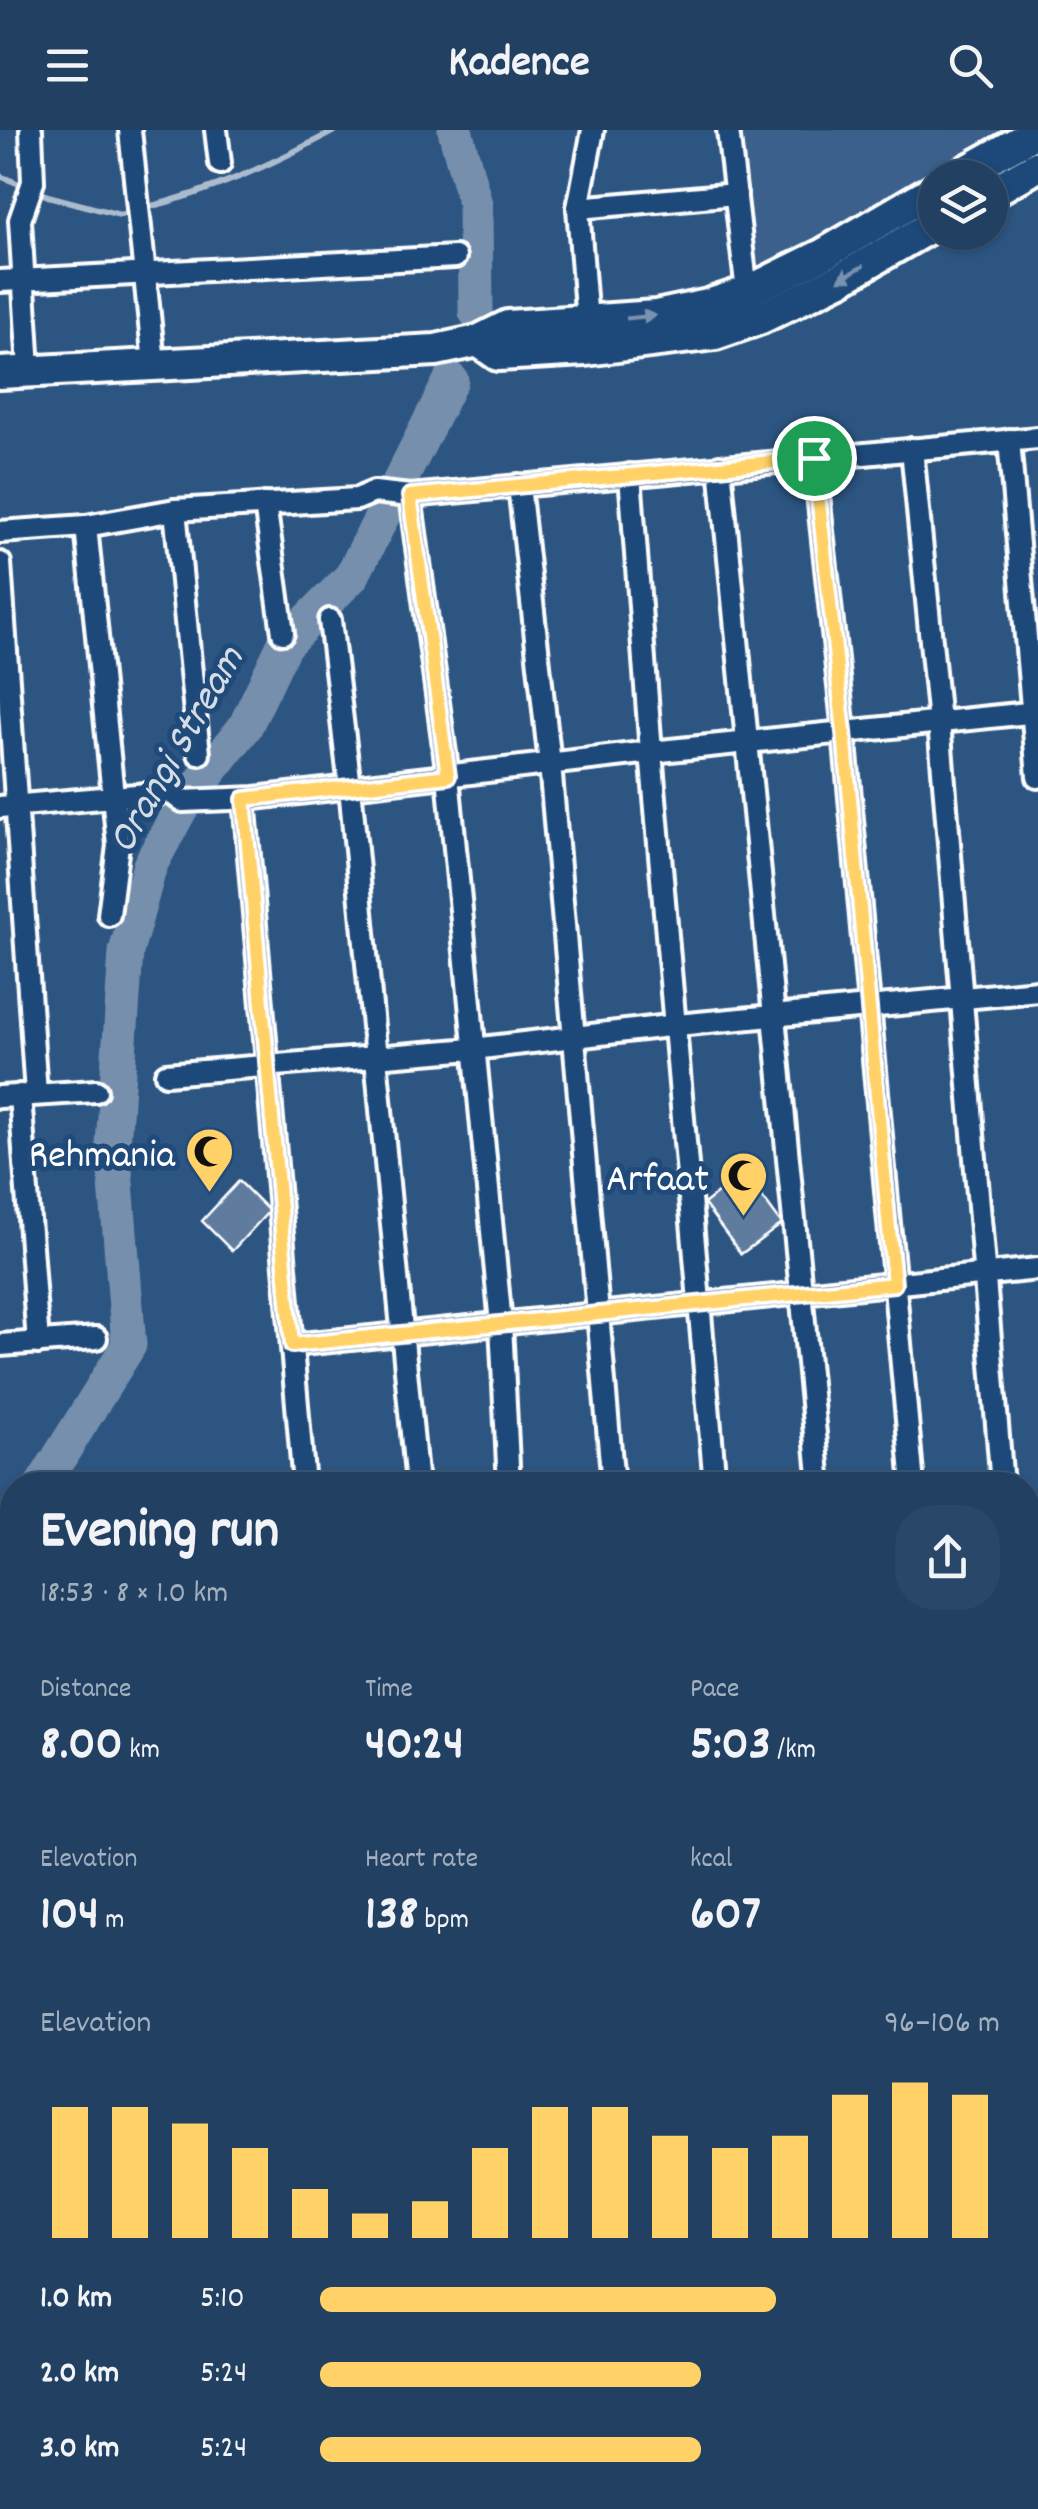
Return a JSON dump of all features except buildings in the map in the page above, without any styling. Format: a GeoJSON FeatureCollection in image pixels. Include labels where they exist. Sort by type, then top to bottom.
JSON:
{"type":"FeatureCollection","features":[{"type":"Feature","properties":{"kind":"main road"},"geometry":{"type":"LineString","coordinates":[[986,160],[1038,131]]}},
{"type":"Feature","properties":{"kind":"main road"},"geometry":{"type":"LineString","coordinates":[[1008,182],[1038,166]]}},
{"type":"Feature","properties":{"kind":"main road"},"geometry":{"type":"LineString","coordinates":[[14,372],[436,350],[478,341],[508,326],[656,316],[708,306],[747,292],[824,254],[918,199]]}},
{"type":"Feature","properties":{"kind":"main road"},"geometry":{"type":"LineString","coordinates":[[478,341],[498,356],[715,334],[761,318],[839,280],[918,234]]}},
{"type":"Feature","properties":{"kind":"street"},"geometry":{"type":"LineString","coordinates":[[14,372],[24,279],[20,220],[30,189],[32,130]]}},
{"type":"Feature","properties":{"kind":"street"},"geometry":{"type":"LineString","coordinates":[[130,130],[154,363]]}},
{"type":"Feature","properties":{"kind":"street"},"geometry":{"type":"LineString","coordinates":[[216,130],[220,163]]}},
{"type":"Feature","properties":{"kind":"street"},"geometry":{"type":"LineString","coordinates":[[586,322],[578,208],[593,130]]}},
{"type":"Feature","properties":{"kind":"street"},"geometry":{"type":"LineString","coordinates":[[728,130],[747,292]]}},
{"type":"Feature","properties":{"kind":"street"},"geometry":{"type":"LineString","coordinates":[[578,208],[736,194]]}},
{"type":"Feature","properties":{"kind":"street"},"geometry":{"type":"LineString","coordinates":[[0,281],[455,257]]}},
{"type":"Feature","properties":{"kind":"street"},"geometry":{"type":"LineString","coordinates":[[0,532],[86,526],[175,510],[357,498],[374,492],[410,496],[1038,438]]}},
{"type":"Feature","properties":{"kind":"street"},"geometry":{"type":"LineString","coordinates":[[1009,440],[1038,777]]}},
{"type":"Feature","properties":{"kind":"street"},"geometry":{"type":"LineString","coordinates":[[912,449],[939,722],[1001,1472]]}},
{"type":"Feature","properties":{"kind":"street"},"geometry":{"type":"LineString","coordinates":[[814,458],[844,732],[912,1472]]}},
{"type":"Feature","properties":{"kind":"street"},"geometry":{"type":"LineString","coordinates":[[720,466],[819,1472]]}},
{"type":"Feature","properties":{"kind":"street"},"geometry":{"type":"LineString","coordinates":[[630,475],[650,752],[715,1472]]}},
{"type":"Feature","properties":{"kind":"street"},"geometry":{"type":"LineString","coordinates":[[519,484],[550,764],[611,1472]]}},
{"type":"Feature","properties":{"kind":"street"},"geometry":{"type":"LineString","coordinates":[[410,496],[448,776],[502,1324],[508,1472]]}},
{"type":"Feature","properties":{"kind":"street"},"geometry":{"type":"LineString","coordinates":[[265,504],[283,633]]}},
{"type":"Feature","properties":{"kind":"street"},"geometry":{"type":"LineString","coordinates":[[175,510],[199,754]]}},
{"type":"Feature","properties":{"kind":"street"},"geometry":{"type":"LineString","coordinates":[[86,526],[118,846],[109,915]]}},
{"type":"Feature","properties":{"kind":"street"},"geometry":{"type":"LineString","coordinates":[[0,563],[19,1095],[38,1342]]}},
{"type":"Feature","properties":{"kind":"street"},"geometry":{"type":"LineString","coordinates":[[330,620],[350,787],[415,1472]]}},
{"type":"Feature","properties":{"kind":"street"},"geometry":{"type":"LineString","coordinates":[[7,806],[170,792],[182,800],[250,798],[1035,712]]}},
{"type":"Feature","properties":{"kind":"street"},"geometry":{"type":"LineString","coordinates":[[250,798],[266,1066],[303,1472]]}},
{"type":"Feature","properties":{"kind":"street"},"geometry":{"type":"LineString","coordinates":[[166,1074],[473,1049],[677,1025],[1038,991]]}},
{"type":"Feature","properties":{"kind":"street"},"geometry":{"type":"LineString","coordinates":[[19,1095],[96,1090]]}},
{"type":"Feature","properties":{"kind":"street"},"geometry":{"type":"LineString","coordinates":[[292,1345],[1038,1269]]}},
{"type":"Feature","properties":{"kind":"street"},"geometry":{"type":"LineString","coordinates":[[0,1345],[96,1338]]}},
{"type":"Feature","properties":{"kind":"shaded area"},"geometry":{"type":"Polygon","coordinates":[[[736,130],[999,130],[947,160],[918,160],[918,177],[752,273],[736,130]]]}},
{"type":"Feature","properties":{"kind":"waterway"},"geometry":{"type":"LineString","coordinates":[[144,208],[243,175],[336,130]]}},
{"type":"Feature","properties":{"kind":"waterway","name":"Orangi Stream"},"geometry":{"type":"LineString","coordinates":[[455,130],[475,204],[476,312]]}},
{"type":"Feature","properties":{"kind":"waterway"},"geometry":{"type":"LineString","coordinates":[[0,176],[48,196],[120,215],[132,212]]}},
{"type":"Feature","properties":{"kind":"waterway","name":"Orangi Stream"},"geometry":{"type":"LineString","coordinates":[[50,1472],[129,1345],[113,1145],[126,952],[150,865],[181,808],[245,727],[284,645],[352,576],[451,380]]}},
{"type":"Feature","properties":{"kind":"place","name":"Rehmania"},"geometry":{"type":"Point","coordinates":[210,1194]}},
{"type":"Feature","properties":{"kind":"place","name":"Arfaat"},"geometry":{"type":"Point","coordinates":[744,1218]}},
{"type":"Feature","properties":{"kind":"route"},"geometry":{"type":"LineString","coordinates":[[814,458],[844,732],[894,1284],[292,1345],[244,799],[448,776],[410,496],[814,458]]}}]}
